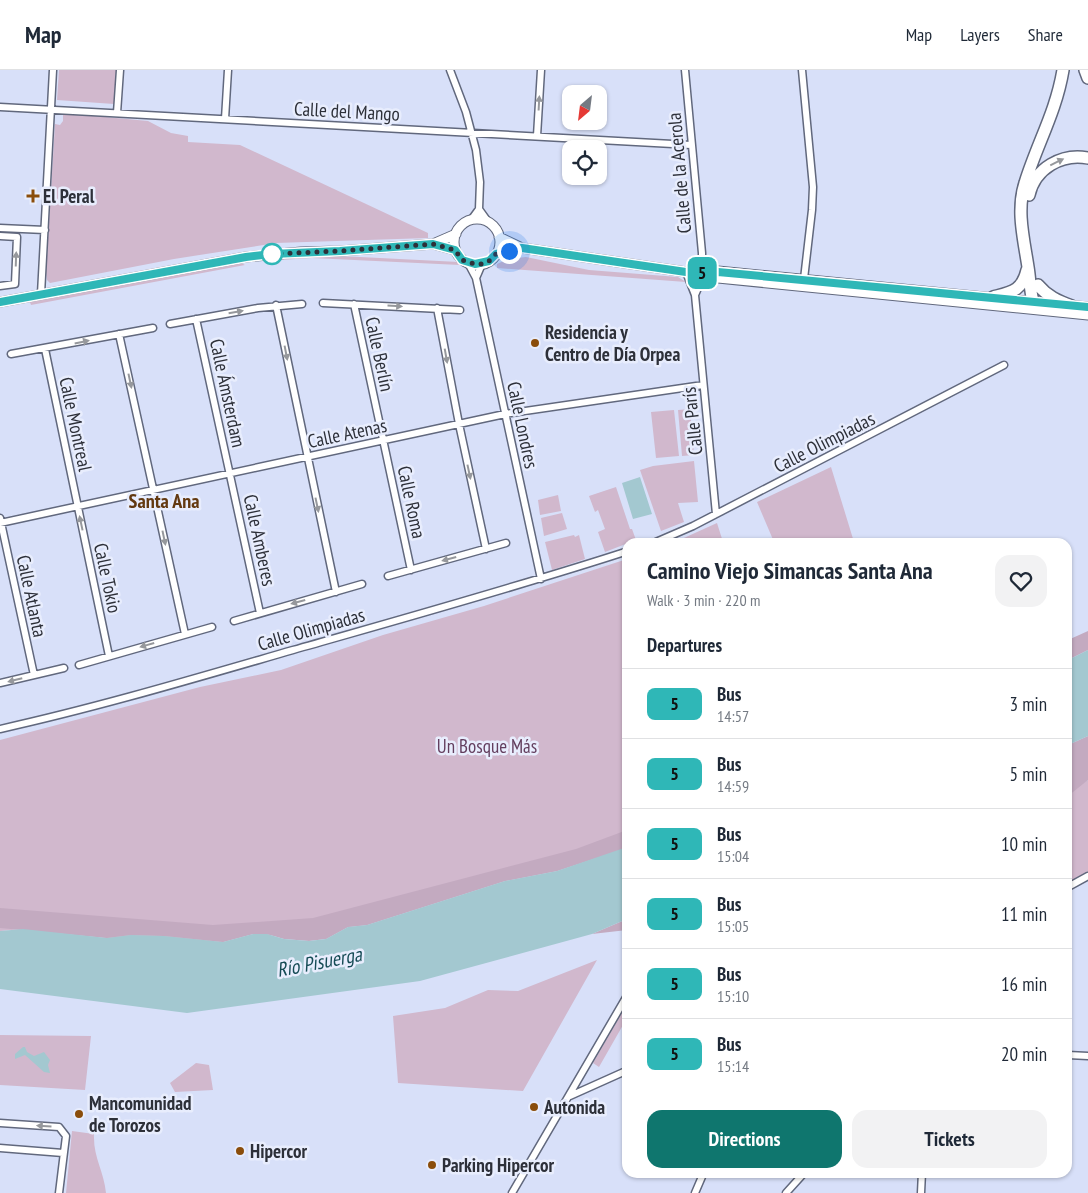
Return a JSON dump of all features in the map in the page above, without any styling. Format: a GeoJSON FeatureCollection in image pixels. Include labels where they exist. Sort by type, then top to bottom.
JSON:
{"type":"FeatureCollection","features":[{"type":"Feature","properties":{"kind":"highway"},"geometry":{"type":"LineString","coordinates":[[1033,302],[1021,221],[1022,194],[1051,118],[1063,70]]}},
{"type":"Feature","properties":{"kind":"highway"},"geometry":{"type":"LineString","coordinates":[[1085,70],[1088,78]]}},
{"type":"Feature","properties":{"kind":"highway"},"geometry":{"type":"LineString","coordinates":[[1033,302],[1038,293],[1038,285],[1027,218],[1031,185],[1040,173],[1052,164],[1065,158],[1088,158]]}},
{"type":"Feature","properties":{"kind":"highway"},"geometry":{"type":"LineString","coordinates":[[994,297],[1014,292],[1024,281],[1028,266]]}},
{"type":"Feature","properties":{"kind":"highway"},"geometry":{"type":"LineString","coordinates":[[1038,285],[1044,293],[1057,301],[1072,306]]}},
{"type":"Feature","properties":{"kind":"main road"},"geometry":{"type":"LineString","coordinates":[[522,248],[496,254],[489,261],[482,264],[468,263],[462,260],[454,245],[456,234],[462,225],[471,220],[482,220],[495,228],[499,236],[522,248],[747,281],[1088,314]]}},
{"type":"Feature","properties":{"kind":"main road"},"geometry":{"type":"LineString","coordinates":[[0,302],[246,257],[433,244],[456,234]]}},
{"type":"Feature","properties":{"kind":"main road"},"geometry":{"type":"LineString","coordinates":[[496,254],[499,236]]}},
{"type":"Feature","properties":{"kind":"main road"},"geometry":{"type":"LineString","coordinates":[[433,244],[455,250]]}},
{"type":"Feature","properties":{"kind":"main road"},"geometry":{"type":"LineString","coordinates":[[705,275],[718,272],[804,279],[1088,307]]}},
{"type":"Feature","properties":{"kind":"main road"},"geometry":{"type":"LineString","coordinates":[[747,281],[753,278],[796,282],[804,279]]}},
{"type":"Feature","properties":{"kind":"main road"},"geometry":{"type":"LineString","coordinates":[[804,279],[811,283],[845,287],[855,292]]}},
{"type":"Feature","properties":{"kind":"main road"},"geometry":{"type":"LineString","coordinates":[[909,297],[927,295],[1027,305],[1033,302]]}},
{"type":"Feature","properties":{"kind":"main road"},"geometry":{"type":"LineString","coordinates":[[1033,302],[1040,306],[1088,314]]}},
{"type":"Feature","properties":{"kind":"street"},"geometry":{"type":"LineString","coordinates":[[41,294],[53,70]]}},
{"type":"Feature","properties":{"kind":"street"},"geometry":{"type":"LineString","coordinates":[[117,113],[120,70]]}},
{"type":"Feature","properties":{"kind":"street"},"geometry":{"type":"LineString","coordinates":[[225,119],[228,70]]}},
{"type":"Feature","properties":{"kind":"street"},"geometry":{"type":"LineString","coordinates":[[450,70],[473,133],[480,182],[479,209],[471,220]]}},
{"type":"Feature","properties":{"kind":"street"},"geometry":{"type":"LineString","coordinates":[[537,136],[541,70]]}},
{"type":"Feature","properties":{"kind":"street","name":"Calle de la Acerola"},"geometry":{"type":"LineString","coordinates":[[685,70],[705,275]]}},
{"type":"Feature","properties":{"kind":"street"},"geometry":{"type":"LineString","coordinates":[[802,70],[813,187],[804,279]]}},
{"type":"Feature","properties":{"kind":"street","name":"Calle del Mango"},"geometry":{"type":"LineString","coordinates":[[0,107],[691,145]]}},
{"type":"Feature","properties":{"kind":"street"},"geometry":{"type":"LineString","coordinates":[[479,209],[489,223]]}},
{"type":"Feature","properties":{"kind":"street"},"geometry":{"type":"LineString","coordinates":[[0,228],[45,230]]}},
{"type":"Feature","properties":{"kind":"street"},"geometry":{"type":"LineString","coordinates":[[0,236],[17,236],[15,284],[0,286]]}},
{"type":"Feature","properties":{"kind":"street","name":"Calle Londres"},"geometry":{"type":"LineString","coordinates":[[468,263],[476,278],[541,579]]}},
{"type":"Feature","properties":{"kind":"street"},"geometry":{"type":"LineString","coordinates":[[476,278],[482,264]]}},
{"type":"Feature","properties":{"kind":"street","name":"Calle París"},"geometry":{"type":"LineString","coordinates":[[686,272],[695,295],[716,514]]}},
{"type":"Feature","properties":{"kind":"street"},"geometry":{"type":"LineString","coordinates":[[695,295],[705,275]]}},
{"type":"Feature","properties":{"kind":"street","name":"Calle Berlín"},"geometry":{"type":"LineString","coordinates":[[323,303],[460,310]]}},
{"type":"Feature","properties":{"kind":"street","name":"Calle Ámsterdam"},"geometry":{"type":"LineString","coordinates":[[170,324],[276,305],[302,304]]}},
{"type":"Feature","properties":{"kind":"street","name":"Calle Berlín"},"geometry":{"type":"LineString","coordinates":[[354,304],[384,440]]}},
{"type":"Feature","properties":{"kind":"street"},"geometry":{"type":"LineString","coordinates":[[276,305],[336,592]]}},
{"type":"Feature","properties":{"kind":"street"},"geometry":{"type":"LineString","coordinates":[[437,308],[459,424],[486,549]]}},
{"type":"Feature","properties":{"kind":"street","name":"Calle Ámsterdam"},"geometry":{"type":"LineString","coordinates":[[196,319],[230,474]]}},
{"type":"Feature","properties":{"kind":"street"},"geometry":{"type":"LineString","coordinates":[[11,354],[152,328]]}},
{"type":"Feature","properties":{"kind":"street"},"geometry":{"type":"LineString","coordinates":[[119,334],[185,634]]}},
{"type":"Feature","properties":{"kind":"street","name":"Calle Montreal"},"geometry":{"type":"LineString","coordinates":[[45,349],[78,506]]}},
{"type":"Feature","properties":{"kind":"street","name":"Calle Olimpiadas"},"geometry":{"type":"LineString","coordinates":[[665,538],[716,514],[1004,365]]}},
{"type":"Feature","properties":{"kind":"street","name":"Calle Atenas"},"geometry":{"type":"LineString","coordinates":[[0,521],[230,474],[505,414],[703,385]]}},
{"type":"Feature","properties":{"kind":"street","name":"Calle Roma"},"geometry":{"type":"LineString","coordinates":[[384,440],[411,570]]}},
{"type":"Feature","properties":{"kind":"street","name":"Calle Amberes"},"geometry":{"type":"LineString","coordinates":[[230,474],[260,613]]}},
{"type":"Feature","properties":{"kind":"street","name":"Calle Tokio"},"geometry":{"type":"LineString","coordinates":[[78,506],[109,656]]}},
{"type":"Feature","properties":{"kind":"street","name":"Calle Atlanta"},"geometry":{"type":"LineString","coordinates":[[0,521],[34,675]]}},
{"type":"Feature","properties":{"kind":"street","name":"Calle Roma"},"geometry":{"type":"LineString","coordinates":[[388,576],[506,542]]}},
{"type":"Feature","properties":{"kind":"street","name":"Calle Olimpiadas"},"geometry":{"type":"LineString","coordinates":[[0,729],[68,714],[541,579],[622,554]]}},
{"type":"Feature","properties":{"kind":"street","name":"Calle Amberes"},"geometry":{"type":"LineString","coordinates":[[234,620],[362,584]]}},
{"type":"Feature","properties":{"kind":"street"},"geometry":{"type":"LineString","coordinates":[[78,664],[212,627]]}},
{"type":"Feature","properties":{"kind":"street"},"geometry":{"type":"LineString","coordinates":[[0,683],[64,668]]}},
{"type":"Feature","properties":{"kind":"street"},"geometry":{"type":"LineString","coordinates":[[1072,885],[1088,876]]}},
{"type":"Feature","properties":{"kind":"street"},"geometry":{"type":"LineString","coordinates":[[512,1193],[622,1005]]}},
{"type":"Feature","properties":{"kind":"street"},"geometry":{"type":"LineString","coordinates":[[1072,1055],[1088,1056]]}},
{"type":"Feature","properties":{"kind":"street"},"geometry":{"type":"LineString","coordinates":[[570,1096],[622,1073]]}},
{"type":"Feature","properties":{"kind":"street"},"geometry":{"type":"LineString","coordinates":[[0,1124],[59,1127],[66,1136],[59,1193]]}},
{"type":"Feature","properties":{"kind":"street"},"geometry":{"type":"LineString","coordinates":[[0,1148],[63,1153]]}},
{"type":"Feature","properties":{"kind":"street"},"geometry":{"type":"LineString","coordinates":[[695,1193],[701,1178]]}},
{"type":"Feature","properties":{"kind":"street"},"geometry":{"type":"LineString","coordinates":[[786,1193],[800,1178]]}},
{"type":"Feature","properties":{"kind":"street"},"geometry":{"type":"LineString","coordinates":[[921,1193],[922,1178]]}},
{"type":"Feature","properties":{"kind":"green space"},"geometry":{"type":"Polygon","coordinates":[[[59,70],[116,70],[114,104],[57,100],[59,70]]]}},
{"type":"Feature","properties":{"kind":"green space"},"geometry":{"type":"Polygon","coordinates":[[[63,113],[148,121],[171,133],[188,136],[188,142],[240,145],[428,233],[428,238],[276,243],[174,259],[50,283],[47,280],[46,272],[55,124],[60,125],[63,121],[63,113]]]}},
{"type":"Feature","properties":{"kind":"green space"},"geometry":{"type":"Polygon","coordinates":[[[283,256],[340,256],[459,262],[460,265],[312,258],[280,260],[283,256]]]}},
{"type":"Feature","properties":{"kind":"green space"},"geometry":{"type":"Polygon","coordinates":[[[526,257],[589,270],[678,277],[686,282],[497,268],[497,264],[508,259],[526,257]]]}},
{"type":"Feature","properties":{"kind":"green space"},"geometry":{"type":"Polygon","coordinates":[[[239,262],[245,265],[31,305],[30,302],[239,262]]]}},
{"type":"Feature","properties":{"kind":"green space"},"geometry":{"type":"Polygon","coordinates":[[[690,409],[694,455],[682,456],[678,410],[690,409]]]}},
{"type":"Feature","properties":{"kind":"green space"},"geometry":{"type":"Polygon","coordinates":[[[674,410],[679,456],[656,458],[651,412],[674,410]]]}},
{"type":"Feature","properties":{"kind":"green space"},"geometry":{"type":"Polygon","coordinates":[[[694,461],[698,502],[678,503],[684,522],[661,531],[640,470],[653,466],[694,461]]]}},
{"type":"Feature","properties":{"kind":"green space"},"geometry":{"type":"Polygon","coordinates":[[[831,467],[853,538],[772,538],[757,502],[831,467]]]}},
{"type":"Feature","properties":{"kind":"green space"},"geometry":{"type":"Polygon","coordinates":[[[616,487],[630,529],[632,529],[635,538],[622,538],[622,545],[605,552],[598,532],[605,529],[598,510],[595,512],[589,496],[616,487]]]}},
{"type":"Feature","properties":{"kind":"green space"},"geometry":{"type":"Polygon","coordinates":[[[558,495],[561,511],[540,515],[538,500],[558,495]]]}},
{"type":"Feature","properties":{"kind":"green space"},"geometry":{"type":"Polygon","coordinates":[[[562,513],[567,529],[544,536],[541,518],[562,513]]]}},
{"type":"Feature","properties":{"kind":"green space"},"geometry":{"type":"Polygon","coordinates":[[[717,523],[722,538],[684,538],[717,523]]]}},
{"type":"Feature","properties":{"kind":"green space"},"geometry":{"type":"Polygon","coordinates":[[[574,535],[575,537],[579,535],[585,559],[552,570],[545,542],[574,535]]]}},
{"type":"Feature","properties":{"kind":"green space","name":"Un Bosque Más"},"geometry":{"type":"Polygon","coordinates":[[[622,561],[622,849],[557,871],[505,881],[367,925],[348,927],[326,939],[253,934],[223,942],[107,938],[23,929],[0,931],[0,740],[200,687],[281,670],[383,635],[484,606],[622,561]]]}},
{"type":"Feature","properties":{"kind":"green space"},"geometry":{"type":"Polygon","coordinates":[[[1088,780],[1088,873],[1072,880],[1072,790],[1088,780]]]}},
{"type":"Feature","properties":{"kind":"green space"},"geometry":{"type":"Polygon","coordinates":[[[597,960],[523,1091],[398,1083],[393,1016],[445,1008],[488,990],[518,991],[597,960]]]}},
{"type":"Feature","properties":{"kind":"green space"},"geometry":{"type":"Polygon","coordinates":[[[622,1013],[622,1027],[599,1067],[593,1063],[622,1013]]]}},
{"type":"Feature","properties":{"kind":"green space"},"geometry":{"type":"Polygon","coordinates":[[[0,1035],[91,1036],[85,1090],[0,1085],[0,1035]]]}},
{"type":"Feature","properties":{"kind":"green space"},"geometry":{"type":"Polygon","coordinates":[[[196,1063],[209,1065],[213,1090],[175,1092],[170,1083],[196,1063]]]}},
{"type":"Feature","properties":{"kind":"green space"},"geometry":{"type":"Polygon","coordinates":[[[72,1131],[94,1134],[95,1150],[106,1193],[66,1193],[72,1131]]]}},
{"type":"Feature","properties":{"kind":"shaded area"},"geometry":{"type":"Polygon","coordinates":[[[1088,631],[1088,650],[1072,658],[1072,638],[1088,631]]]}},
{"type":"Feature","properties":{"kind":"shaded area"},"geometry":{"type":"Polygon","coordinates":[[[1088,736],[1088,780],[1072,793],[1072,743],[1088,736]]]}},
{"type":"Feature","properties":{"kind":"shaded area"},"geometry":{"type":"Polygon","coordinates":[[[622,832],[622,850],[557,871],[505,881],[367,925],[348,927],[326,939],[309,941],[284,939],[267,934],[253,934],[223,942],[164,936],[131,935],[107,938],[0,928],[0,908],[213,925],[313,918],[576,849],[622,832]]]}},
{"type":"Feature","properties":{"kind":"shaded area"},"geometry":{"type":"Polygon","coordinates":[[[622,921],[622,931],[592,934],[622,921]]]}},
{"type":"Feature","properties":{"kind":"water"},"geometry":{"type":"Polygon","coordinates":[[[640,477],[652,514],[633,519],[622,483],[640,477]]]}},
{"type":"Feature","properties":{"kind":"water"},"geometry":{"type":"Polygon","coordinates":[[[1088,650],[1088,736],[1072,743],[1072,658],[1088,650]]]}},
{"type":"Feature","properties":{"kind":"water","name":"Río Pisuerga"},"geometry":{"type":"Polygon","coordinates":[[[622,849],[622,921],[592,934],[420,981],[187,1013],[0,989],[0,931],[23,929],[107,938],[131,935],[164,936],[223,942],[253,934],[267,934],[284,939],[309,941],[326,939],[348,927],[367,925],[505,881],[557,871],[622,849]]]}},
{"type":"Feature","properties":{"kind":"water"},"geometry":{"type":"Polygon","coordinates":[[[23,1047],[34,1056],[44,1052],[50,1060],[48,1065],[50,1073],[44,1072],[25,1055],[15,1059],[15,1054],[23,1047]]]}},
{"type":"Feature","properties":{"kind":"bus line","name":"5"},"geometry":{"type":"LineString","coordinates":[[0,302],[246,257],[433,244],[455,250],[462,260],[475,264],[489,261],[496,254],[522,248],[686,272],[718,272],[1088,307]]}},
{"type":"Feature","properties":{"kind":"place","name":"El Peral"},"geometry":{"type":"Point","coordinates":[33,196]}},
{"type":"Feature","properties":{"kind":"place","name":"Residencia y Centro de Día Orpea"},"geometry":{"type":"Point","coordinates":[535,343]}},
{"type":"Feature","properties":{"kind":"place","name":"Autonida"},"geometry":{"type":"Point","coordinates":[534,1107]}},
{"type":"Feature","properties":{"kind":"place","name":"Mancomunidad de Torozos"},"geometry":{"type":"Point","coordinates":[79,1114]}},
{"type":"Feature","properties":{"kind":"place","name":"Hipercor"},"geometry":{"type":"Point","coordinates":[240,1151]}},
{"type":"Feature","properties":{"kind":"place","name":"Parking Hipercor"},"geometry":{"type":"Point","coordinates":[432,1165]}},
{"type":"Feature","properties":{"kind":"district","name":"Santa Ana"},"geometry":{"type":"Point","coordinates":[164,501]}},
{"type":"Feature","properties":{"kind":"route"},"geometry":{"type":"LineString","coordinates":[[272,254],[433,244],[455,250],[462,260],[468,263],[482,264],[489,261],[496,254],[509,251]]}}]}
